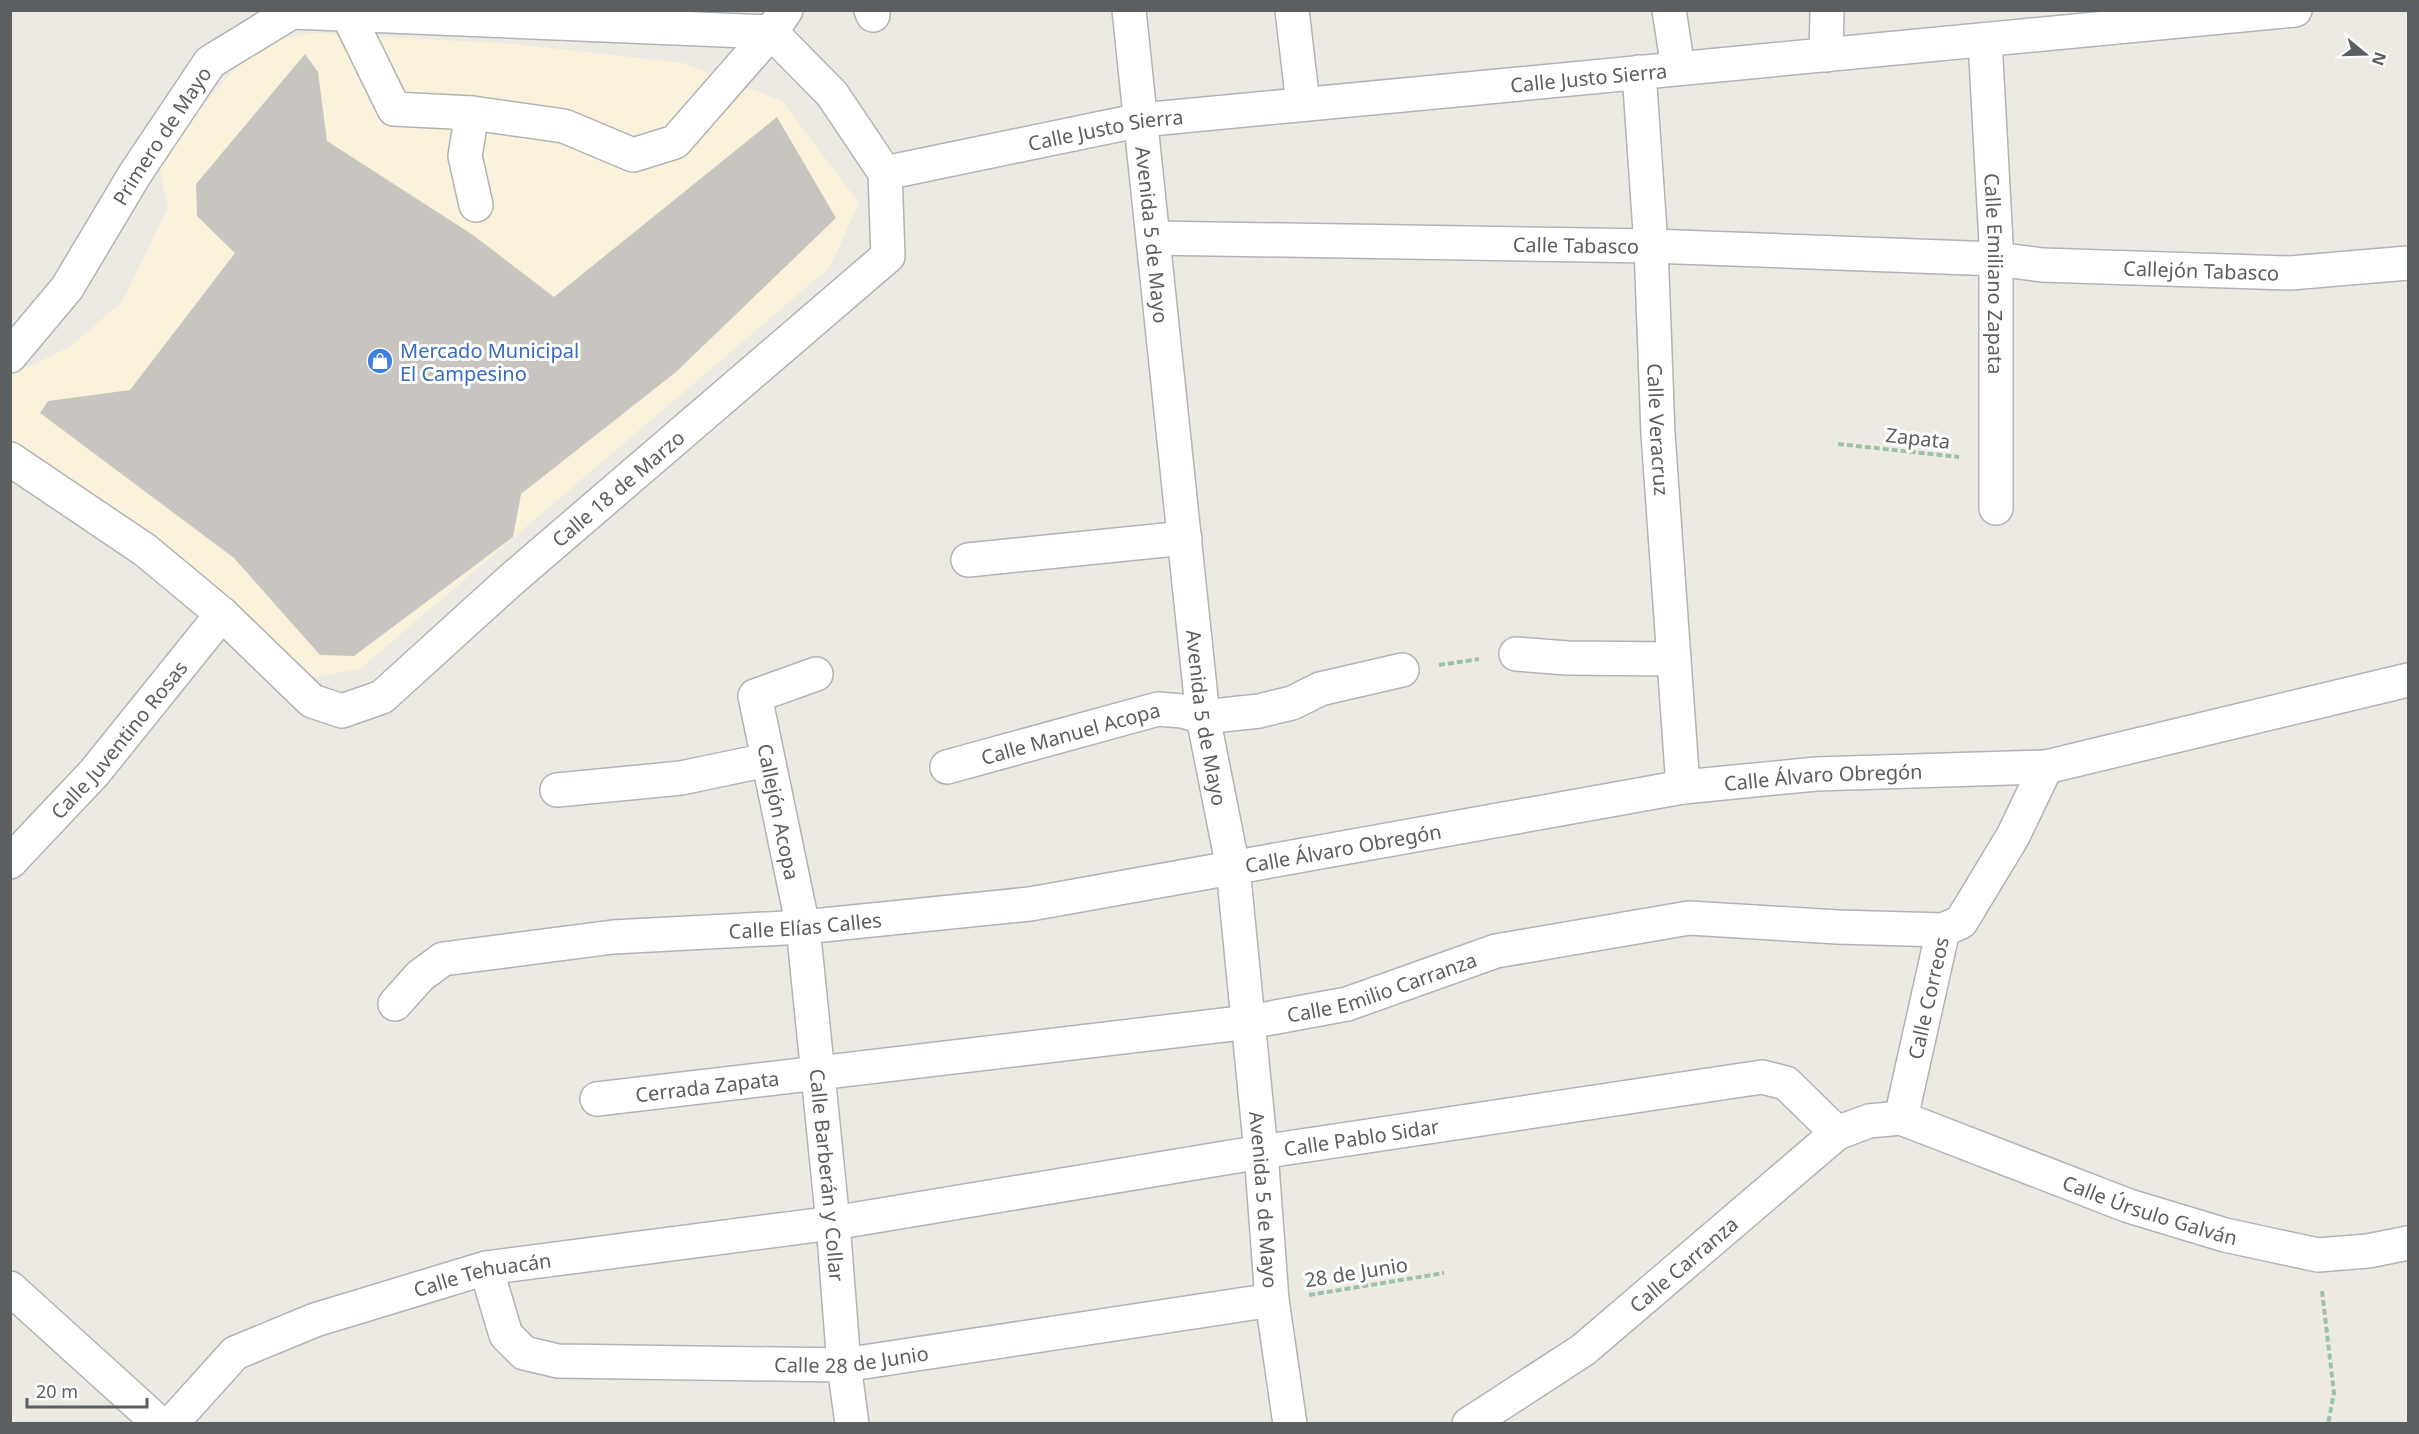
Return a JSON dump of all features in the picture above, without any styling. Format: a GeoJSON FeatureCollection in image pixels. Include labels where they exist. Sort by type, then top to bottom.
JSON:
{"type":"FeatureCollection","features":[{"type":"Feature","properties":{"kind":"street","name":"Avenida 5 de Mayo"},"geometry":{"type":"LineString","coordinates":[[1129,10],[1203,717],[1233,867],[1261,1152],[1272,1300],[1290,1424]]}},
{"type":"Feature","properties":{"kind":"street"},"geometry":{"type":"LineString","coordinates":[[1292,10],[1303,104]]}},
{"type":"Feature","properties":{"kind":"street"},"geometry":{"type":"LineString","coordinates":[[1669,10],[1678,68]]}},
{"type":"Feature","properties":{"kind":"street"},"geometry":{"type":"LineString","coordinates":[[1826,55],[1827,10]]}},
{"type":"Feature","properties":{"kind":"street","name":"Calle Justo Sierra"},"geometry":{"type":"LineString","coordinates":[[885,173],[1141,120],[1985,40],[2098,20],[2295,10]]}},
{"type":"Feature","properties":{"kind":"street","name":"Primero de Mayo"},"geometry":{"type":"LineString","coordinates":[[11,354],[67,288],[135,174],[210,62],[292,12],[348,15],[779,21]]}},
{"type":"Feature","properties":{"kind":"street"},"geometry":{"type":"LineString","coordinates":[[348,15],[394,109],[472,113],[564,126],[633,155],[675,142],[779,21],[885,173]]}},
{"type":"Feature","properties":{"kind":"street","name":"Calle Emiliano Zapata"},"geometry":{"type":"LineString","coordinates":[[1985,40],[1996,260],[1996,508]]}},
{"type":"Feature","properties":{"kind":"street","name":"Calle Veracruz"},"geometry":{"type":"LineString","coordinates":[[1639,72],[1651,246],[1658,434],[1683,787]]}},
{"type":"Feature","properties":{"kind":"street"},"geometry":{"type":"LineString","coordinates":[[472,113],[465,156],[476,205]]}},
{"type":"Feature","properties":{"kind":"street","name":"Calle 18 de Marzo"},"geometry":{"type":"LineString","coordinates":[[222,614],[312,701],[342,711],[382,697],[512,579],[888,256],[885,173]]}},
{"type":"Feature","properties":{"kind":"street","name":"Calle Tabasco"},"geometry":{"type":"LineString","coordinates":[[1154,238],[1651,246],[1996,260]]}},
{"type":"Feature","properties":{"kind":"street","name":"Callejón Tabasco"},"geometry":{"type":"LineString","coordinates":[[1996,260],[2042,265],[2290,273],[2409,263]]}},
{"type":"Feature","properties":{"kind":"street"},"geometry":{"type":"LineString","coordinates":[[10,459],[146,550],[222,614]]}},
{"type":"Feature","properties":{"kind":"street"},"geometry":{"type":"LineString","coordinates":[[968,560],[1185,538]]}},
{"type":"Feature","properties":{"kind":"street","name":"Calle Juventino Rosas"},"geometry":{"type":"LineString","coordinates":[[10,862],[94,773],[222,614]]}},
{"type":"Feature","properties":{"kind":"street"},"geometry":{"type":"LineString","coordinates":[[1516,654],[1567,658],[1674,659]]}},
{"type":"Feature","properties":{"kind":"street","name":"Calle Manuel Acopa"},"geometry":{"type":"LineString","coordinates":[[947,767],[1158,709],[1182,711],[1203,717],[1259,711],[1292,703],[1320,688],[1402,670]]}},
{"type":"Feature","properties":{"kind":"street","name":"Callejón Acopa"},"geometry":{"type":"LineString","coordinates":[[804,927],[754,696],[816,674]]}},
{"type":"Feature","properties":{"kind":"street","name":"Calle Álvaro Obregón"},"geometry":{"type":"LineString","coordinates":[[1233,867],[1683,787],[1816,774],[2046,767],[2409,680]]}},
{"type":"Feature","properties":{"kind":"street"},"geometry":{"type":"LineString","coordinates":[[557,790],[681,778],[767,760]]}},
{"type":"Feature","properties":{"kind":"street","name":"Calle Correos"},"geometry":{"type":"LineString","coordinates":[[1901,1118],[1943,930],[1961,922],[2013,836],[2046,767]]}},
{"type":"Feature","properties":{"kind":"street","name":"Calle Elías Calles"},"geometry":{"type":"LineString","coordinates":[[395,1005],[420,976],[443,959],[613,937],[804,927],[1030,904],[1233,867]]}},
{"type":"Feature","properties":{"kind":"street","name":"Calle Emilio Carranza"},"geometry":{"type":"LineString","coordinates":[[818,1072],[1249,1022],[1347,1004],[1496,951],[1689,918],[1838,927],[1943,930]]}},
{"type":"Feature","properties":{"kind":"street","name":"Calle Barberán y Collar"},"geometry":{"type":"LineString","coordinates":[[804,927],[833,1223],[844,1365],[852,1424]]}},
{"type":"Feature","properties":{"kind":"street","name":"Cerrada Zapata"},"geometry":{"type":"LineString","coordinates":[[597,1100],[818,1072]]}},
{"type":"Feature","properties":{"kind":"street","name":"Calle Pablo Sidar"},"geometry":{"type":"LineString","coordinates":[[833,1223],[1261,1152],[1762,1077],[1785,1083],[1837,1133]]}},
{"type":"Feature","properties":{"kind":"street","name":"Calle Carranza"},"geometry":{"type":"LineString","coordinates":[[1469,1424],[1583,1350],[1837,1133],[1869,1121],[1901,1118]]}},
{"type":"Feature","properties":{"kind":"street","name":"Calle Úrsulo Galván"},"geometry":{"type":"LineString","coordinates":[[1901,1118],[2130,1206],[2225,1235],[2318,1255],[2368,1251],[2409,1243]]}},
{"type":"Feature","properties":{"kind":"street","name":"Calle Tehuacán"},"geometry":{"type":"LineString","coordinates":[[171,1424],[235,1353],[315,1320],[486,1268],[833,1223]]}},
{"type":"Feature","properties":{"kind":"street","name":"Calle 28 de Junio"},"geometry":{"type":"LineString","coordinates":[[486,1268],[506,1335],[524,1353],[558,1361],[844,1365],[1272,1300]]}},
{"type":"Feature","properties":{"kind":"street"},"geometry":{"type":"LineString","coordinates":[[10,1288],[160,1424]]}},
{"type":"Feature","properties":{"kind":"path","name":"Zapata"},"geometry":{"type":"LineString","coordinates":[[1838,444],[1995,461]]}},
{"type":"Feature","properties":{"kind":"path"},"geometry":{"type":"LineString","coordinates":[[1402,670],[1516,654]]}},
{"type":"Feature","properties":{"kind":"path"},"geometry":{"type":"LineString","coordinates":[[2318,1255],[2334,1394],[2328,1424]]}},
{"type":"Feature","properties":{"kind":"path","name":"28 de Junio"},"geometry":{"type":"LineString","coordinates":[[1272,1300],[1444,1273]]}},
{"type":"Feature","properties":{"kind":"shaded area","name":"Mercado Municipal El Campesino"},"geometry":{"type":"Polygon","coordinates":[[[314,33],[514,44],[683,63],[782,101],[859,203],[830,267],[360,669],[303,679],[11,476],[11,375],[69,347],[122,302],[168,208],[157,159],[257,43],[314,33]]]}},
{"type":"Feature","properties":{"kind":"building","name":"Mercado Municipal El Campesino"},"geometry":{"type":"Polygon","coordinates":[[[305,54],[318,72],[327,141],[473,235],[554,297],[777,117],[836,218],[676,372],[521,494],[513,537],[354,656],[320,655],[234,558],[40,413],[48,401],[130,390],[235,253],[197,216],[196,184],[305,54]]]}},
{"type":"Feature","properties":{"kind":"place","name":"Mercado Municipal El Campesino"},"geometry":{"type":"Point","coordinates":[380,361]}}]}
